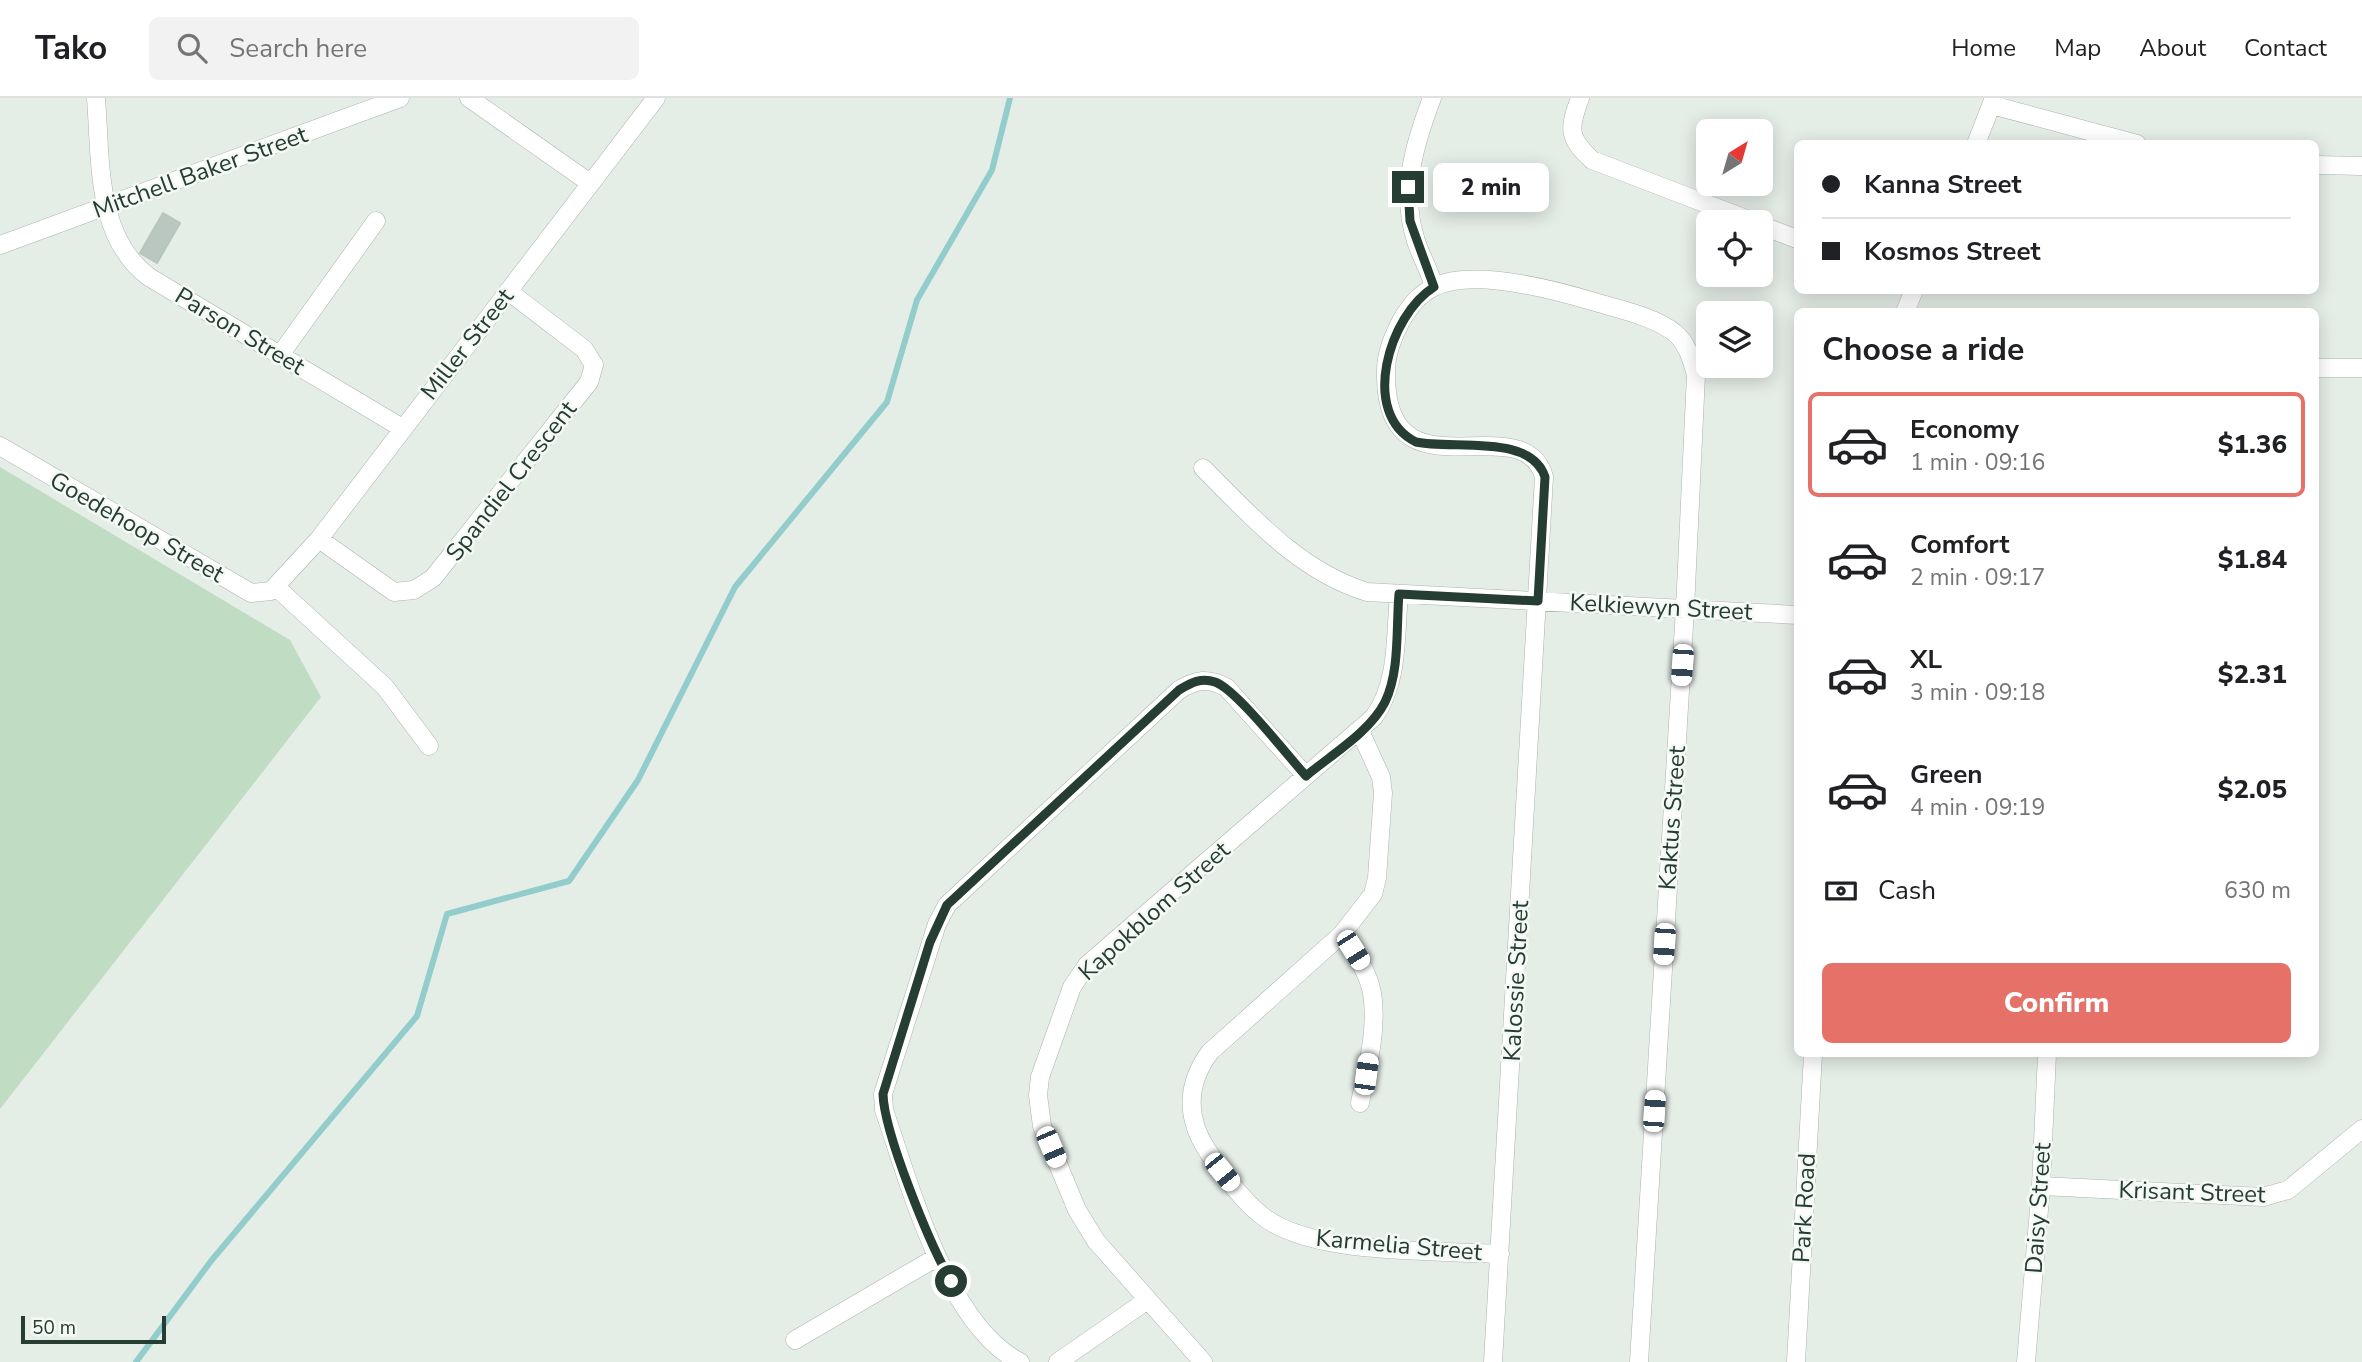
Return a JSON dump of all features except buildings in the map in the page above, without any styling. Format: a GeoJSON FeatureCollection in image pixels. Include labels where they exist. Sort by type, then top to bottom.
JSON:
{"type":"FeatureCollection","features":[{"type":"Feature","properties":{"kind":"street","name":"Parson Street"},"geometry":{"type":"LineString","coordinates":[[96,98],[105,208],[124,252],[139,270],[402,428]]}},
{"type":"Feature","properties":{"kind":"street","name":"Mitchell Baker Street"},"geometry":{"type":"LineString","coordinates":[[0,245],[400,98]]}},
{"type":"Feature","properties":{"kind":"street"},"geometry":{"type":"LineString","coordinates":[[469,98],[590,183]]}},
{"type":"Feature","properties":{"kind":"street","name":"Miller Street"},"geometry":{"type":"LineString","coordinates":[[277,588],[319,539],[656,98]]}},
{"type":"Feature","properties":{"kind":"street"},"geometry":{"type":"LineString","coordinates":[[1432,98],[1408,173],[1408,187],[1410,221],[1434,287]]}},
{"type":"Feature","properties":{"kind":"street"},"geometry":{"type":"LineString","coordinates":[[1580,98],[1571,123],[1573,138],[1592,160],[1723,210]]}},
{"type":"Feature","properties":{"kind":"street"},"geometry":{"type":"LineString","coordinates":[[1978,140],[1993,102],[2123,140]]}},
{"type":"Feature","properties":{"kind":"street"},"geometry":{"type":"LineString","coordinates":[[2319,165],[2362,166]]}},
{"type":"Feature","properties":{"kind":"street"},"geometry":{"type":"LineString","coordinates":[[280,355],[376,221]]}},
{"type":"Feature","properties":{"kind":"street"},"geometry":{"type":"LineString","coordinates":[[1773,230],[1794,238]]}},
{"type":"Feature","properties":{"kind":"street","name":"Kaktus Street"},"geometry":{"type":"LineString","coordinates":[[1434,287],[1462,281],[1507,282],[1555,289],[1650,320],[1676,334],[1683,342],[1696,375],[1685,609],[1639,1362]]}},
{"type":"Feature","properties":{"kind":"street","name":"Kalossie Street"},"geometry":{"type":"LineString","coordinates":[[1434,287],[1417,298],[1391,339],[1385,370],[1388,401],[1397,427],[1404,436],[1416,442],[1513,449],[1531,457],[1540,466],[1545,477],[1493,1362]]}},
{"type":"Feature","properties":{"kind":"street","name":"Spandiel Crescent"},"geometry":{"type":"LineString","coordinates":[[319,539],[394,592],[408,592],[422,587],[454,555],[589,382],[594,370],[591,358],[508,291]]}},
{"type":"Feature","properties":{"kind":"street"},"geometry":{"type":"LineString","coordinates":[[2319,368],[2362,368]]}},
{"type":"Feature","properties":{"kind":"street","name":"Goedehoop Street"},"geometry":{"type":"LineString","coordinates":[[0,446],[251,593],[277,588]]}},
{"type":"Feature","properties":{"kind":"street","name":"Kelkiewyn Street"},"geometry":{"type":"LineString","coordinates":[[1203,468],[1269,535],[1324,574],[1367,592],[1794,615]]}},
{"type":"Feature","properties":{"kind":"street"},"geometry":{"type":"LineString","coordinates":[[277,588],[385,687],[429,746]]}},
{"type":"Feature","properties":{"kind":"street","name":"Kapokblom Street"},"geometry":{"type":"LineString","coordinates":[[1203,1362],[1146,1301],[1096,1241],[1077,1210],[1042,1126],[1038,1108],[1040,1077],[1072,988],[1087,965],[1360,731],[1385,702],[1391,682],[1399,594]]}},
{"type":"Feature","properties":{"kind":"street"},"geometry":{"type":"LineString","coordinates":[[1020,1362],[984,1335],[937,1257],[884,1110],[883,1094],[930,942],[947,905],[1179,690],[1192,682],[1203,680],[1226,687],[1306,776]]}},
{"type":"Feature","properties":{"kind":"street","name":"Karmelia Street"},"geometry":{"type":"LineString","coordinates":[[1360,731],[1382,785],[1377,878],[1373,894],[1342,934],[1210,1052],[1197,1069],[1189,1104],[1201,1141],[1243,1198],[1262,1216],[1293,1234],[1332,1244],[1500,1254]]}},
{"type":"Feature","properties":{"kind":"street"},"geometry":{"type":"LineString","coordinates":[[1342,934],[1363,967],[1372,991],[1373,1020],[1360,1103]]}},
{"type":"Feature","properties":{"kind":"street","name":"Park Road"},"geometry":{"type":"LineString","coordinates":[[1796,1362],[1813,1057]]}},
{"type":"Feature","properties":{"kind":"street","name":"Daisy Street"},"geometry":{"type":"LineString","coordinates":[[2026,1362],[2041,1186],[2047,1057]]}},
{"type":"Feature","properties":{"kind":"street","name":"Krisant Street"},"geometry":{"type":"LineString","coordinates":[[2041,1186],[2263,1197],[2288,1189],[2362,1129]]}},
{"type":"Feature","properties":{"kind":"street"},"geometry":{"type":"LineString","coordinates":[[795,1340],[937,1257]]}},
{"type":"Feature","properties":{"kind":"street"},"geometry":{"type":"LineString","coordinates":[[1058,1362],[1146,1301]]}},
{"type":"Feature","properties":{"kind":"green space"},"geometry":{"type":"Polygon","coordinates":[[[0,467],[290,640],[321,697],[0,1109],[0,467]]]}},
{"type":"Feature","properties":{"kind":"waterway"},"geometry":{"type":"LineString","coordinates":[[136,1362],[211,1261],[417,1016],[447,914],[569,881],[638,780],[735,587],[887,402],[917,300],[992,170],[1010,98]]}},
{"type":"Feature","properties":{"kind":"route"},"geometry":{"type":"LineString","coordinates":[[951,1281],[937,1257],[906,1175],[884,1110],[883,1094],[930,942],[947,905],[1179,690],[1192,682],[1215,681],[1226,687],[1306,776],[1360,731],[1385,702],[1391,682],[1399,594],[1538,601],[1545,477],[1540,466],[1531,457],[1513,449],[1416,442],[1404,436],[1397,427],[1388,401],[1385,370],[1391,339],[1417,298],[1434,287],[1410,221],[1408,187]]}}]}
